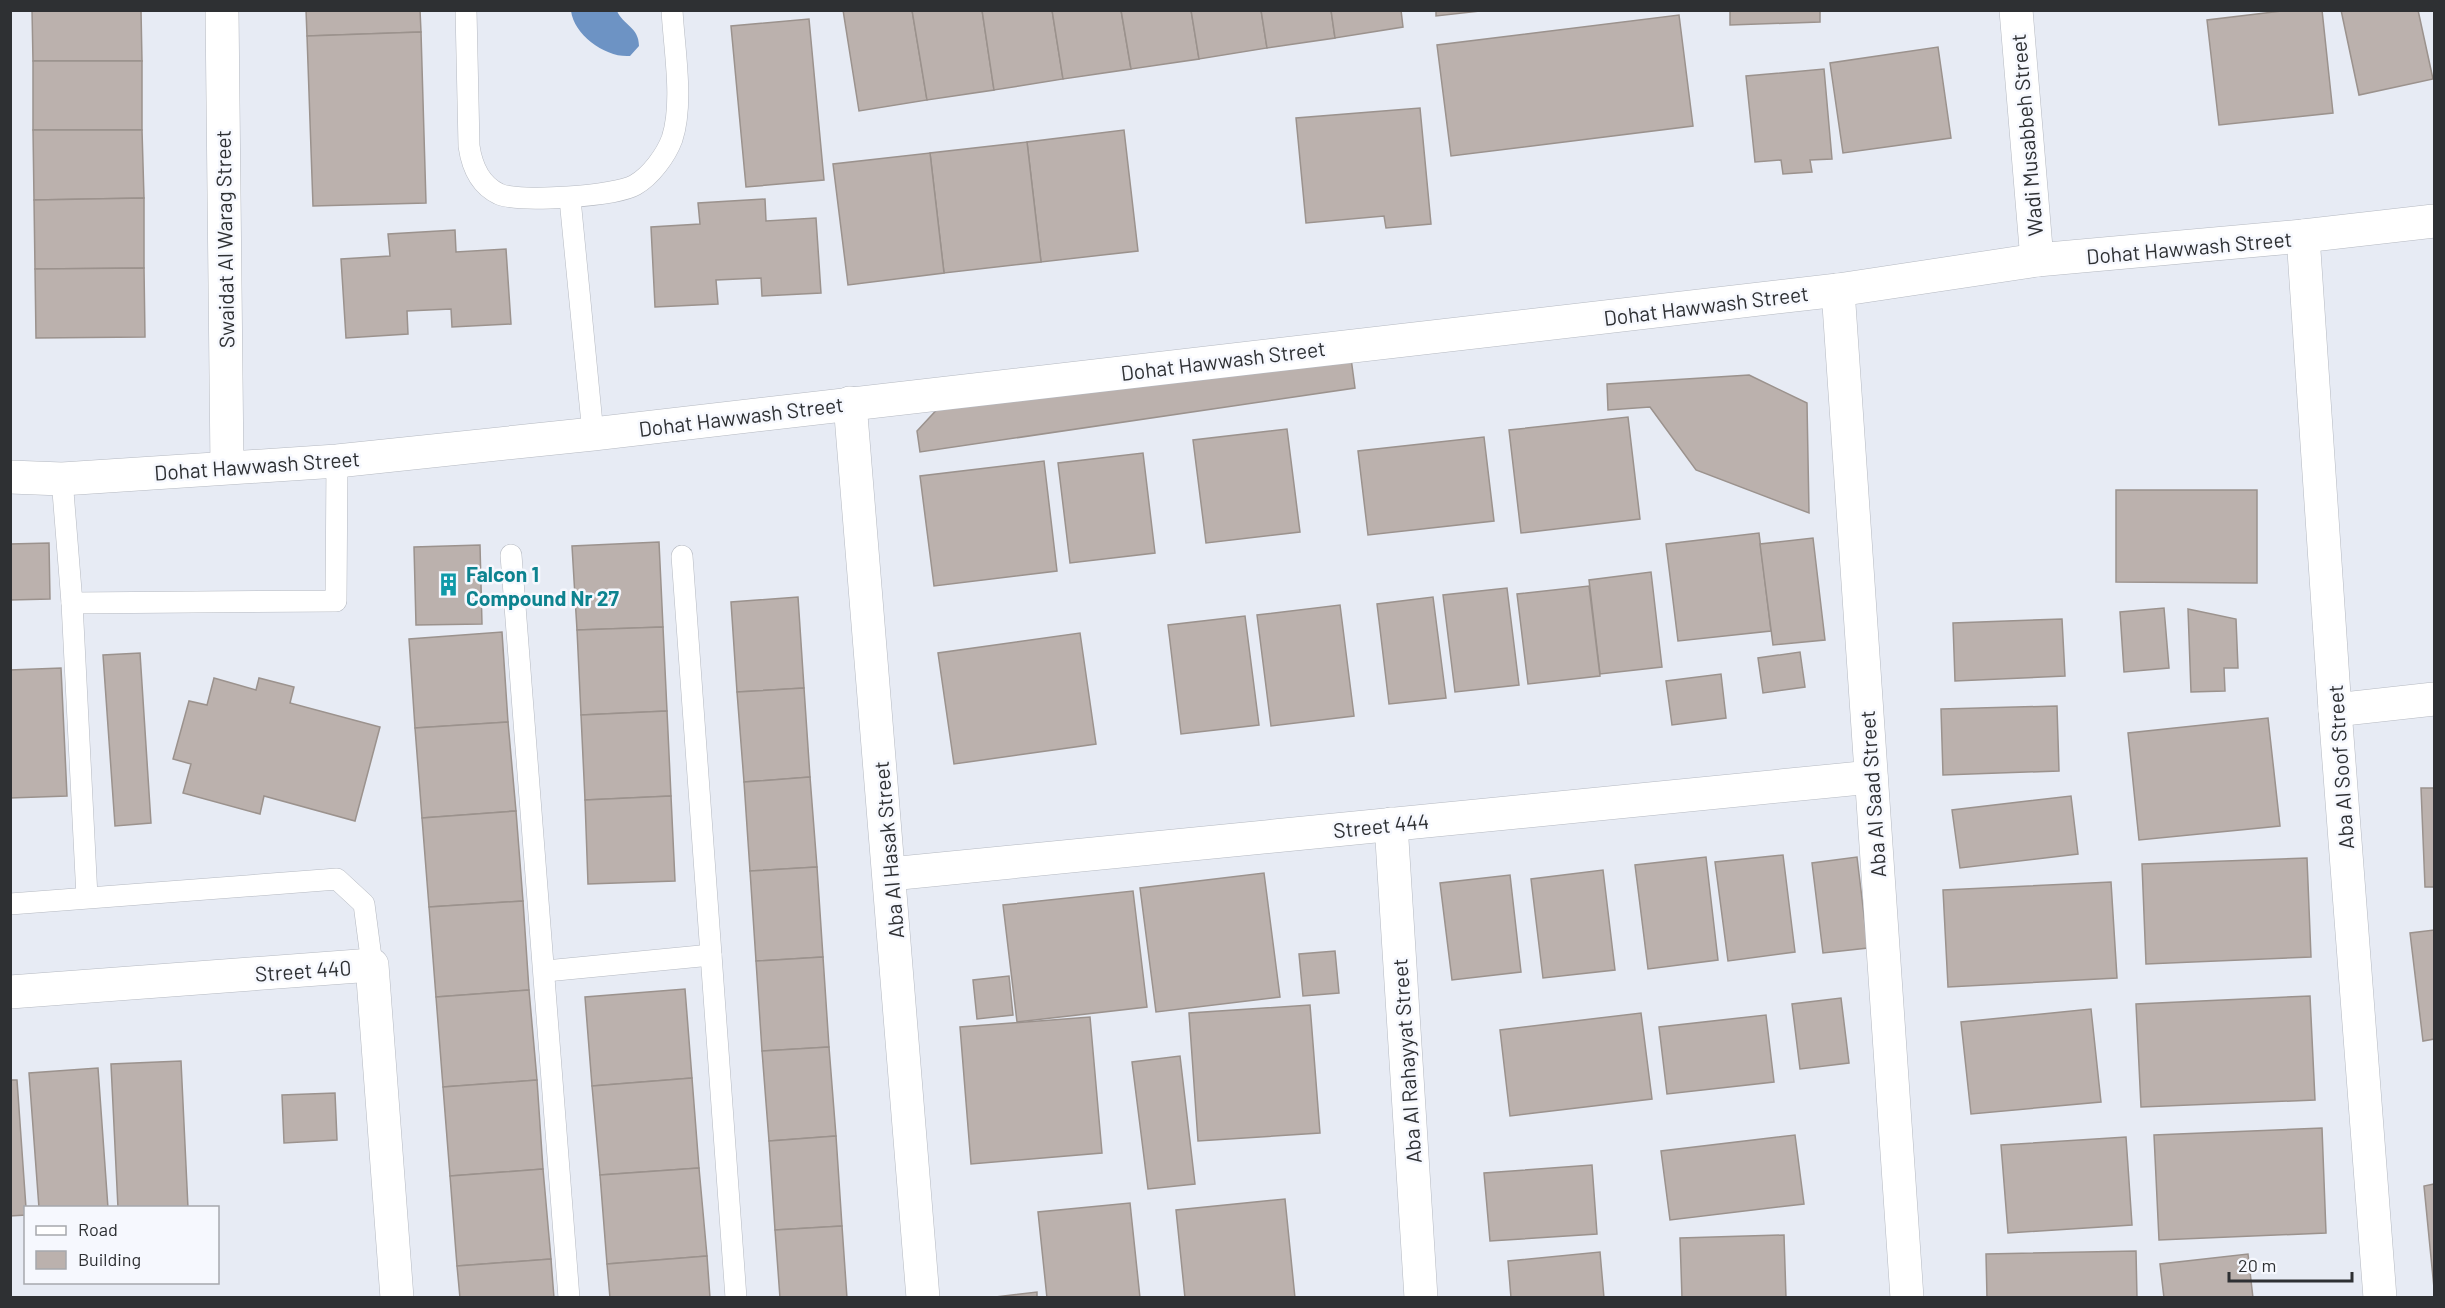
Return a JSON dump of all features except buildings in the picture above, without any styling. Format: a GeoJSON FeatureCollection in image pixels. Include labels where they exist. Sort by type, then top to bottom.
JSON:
{"type":"FeatureCollection","features":[{"type":"Feature","properties":{"kind":"street","name":"Swaidat Al Warag Street"},"geometry":{"type":"LineString","coordinates":[[222,10],[227,467]]}},
{"type":"Feature","properties":{"kind":"street","name":"Wadi Musabbeh Street"},"geometry":{"type":"LineString","coordinates":[[2016,10],[2037,260]]}},
{"type":"Feature","properties":{"kind":"street","name":"Dohat Hawwash Street"},"geometry":{"type":"LineString","coordinates":[[10,477],[62,478],[337,461],[593,434],[1838,290],[2037,260],[2303,236],[2434,221]]}},
{"type":"Feature","properties":{"kind":"street","name":"Aba Al Soof Street"},"geometry":{"type":"LineString","coordinates":[[2303,236],[2335,710],[2380,1298]]}},
{"type":"Feature","properties":{"kind":"street","name":"Aba Al Saad Street"},"geometry":{"type":"LineString","coordinates":[[1838,290],[1907,1298]]}},
{"type":"Feature","properties":{"kind":"street","name":"Aba Al Hasak Street"},"geometry":{"type":"LineString","coordinates":[[850,403],[923,1298]]}},
{"type":"Feature","properties":{"kind":"street"},"geometry":{"type":"LineString","coordinates":[[2335,710],[2434,699]]}},
{"type":"Feature","properties":{"kind":"street","name":"Street 444"},"geometry":{"type":"LineString","coordinates":[[890,874],[1871,777]]}},
{"type":"Feature","properties":{"kind":"street","name":"Aba Al Rahayyat Street"},"geometry":{"type":"LineString","coordinates":[[1390,824],[1421,1298]]}},
{"type":"Feature","properties":{"kind":"street","name":"Street 440"},"geometry":{"type":"LineString","coordinates":[[10,992],[372,965],[397,1298]]}},
{"type":"Feature","properties":{"kind":"lane"},"geometry":{"type":"LineString","coordinates":[[466,10],[468,146],[471,161],[478,175],[501,195],[516,198],[570,199],[635,186],[657,165],[672,138],[678,108],[672,10]]}},
{"type":"Feature","properties":{"kind":"lane"},"geometry":{"type":"LineString","coordinates":[[570,199],[593,434]]}},
{"type":"Feature","properties":{"kind":"lane"},"geometry":{"type":"LineString","coordinates":[[72,603],[336,600],[337,461]]}},
{"type":"Feature","properties":{"kind":"lane"},"geometry":{"type":"LineString","coordinates":[[62,478],[72,603],[87,897]]}},
{"type":"Feature","properties":{"kind":"lane"},"geometry":{"type":"LineString","coordinates":[[511,555],[546,971],[569,1298]]}},
{"type":"Feature","properties":{"kind":"lane"},"geometry":{"type":"LineString","coordinates":[[682,556],[736,1298]]}},
{"type":"Feature","properties":{"kind":"lane"},"geometry":{"type":"LineString","coordinates":[[10,903],[337,879],[363,904],[372,965]]}},
{"type":"Feature","properties":{"kind":"lane"},"geometry":{"type":"LineString","coordinates":[[546,971],[711,954]]}},
{"type":"Feature","properties":{"kind":"water"},"geometry":{"type":"Polygon","coordinates":[[[571,11],[617,11],[634,30],[639,46],[630,56],[621,56],[602,49],[578,28],[571,11]]]}},
{"type":"Feature","properties":{"kind":"place","name":"Falcon 1 Compound Nr 27"},"geometry":{"type":"Point","coordinates":[448,585]}}]}
